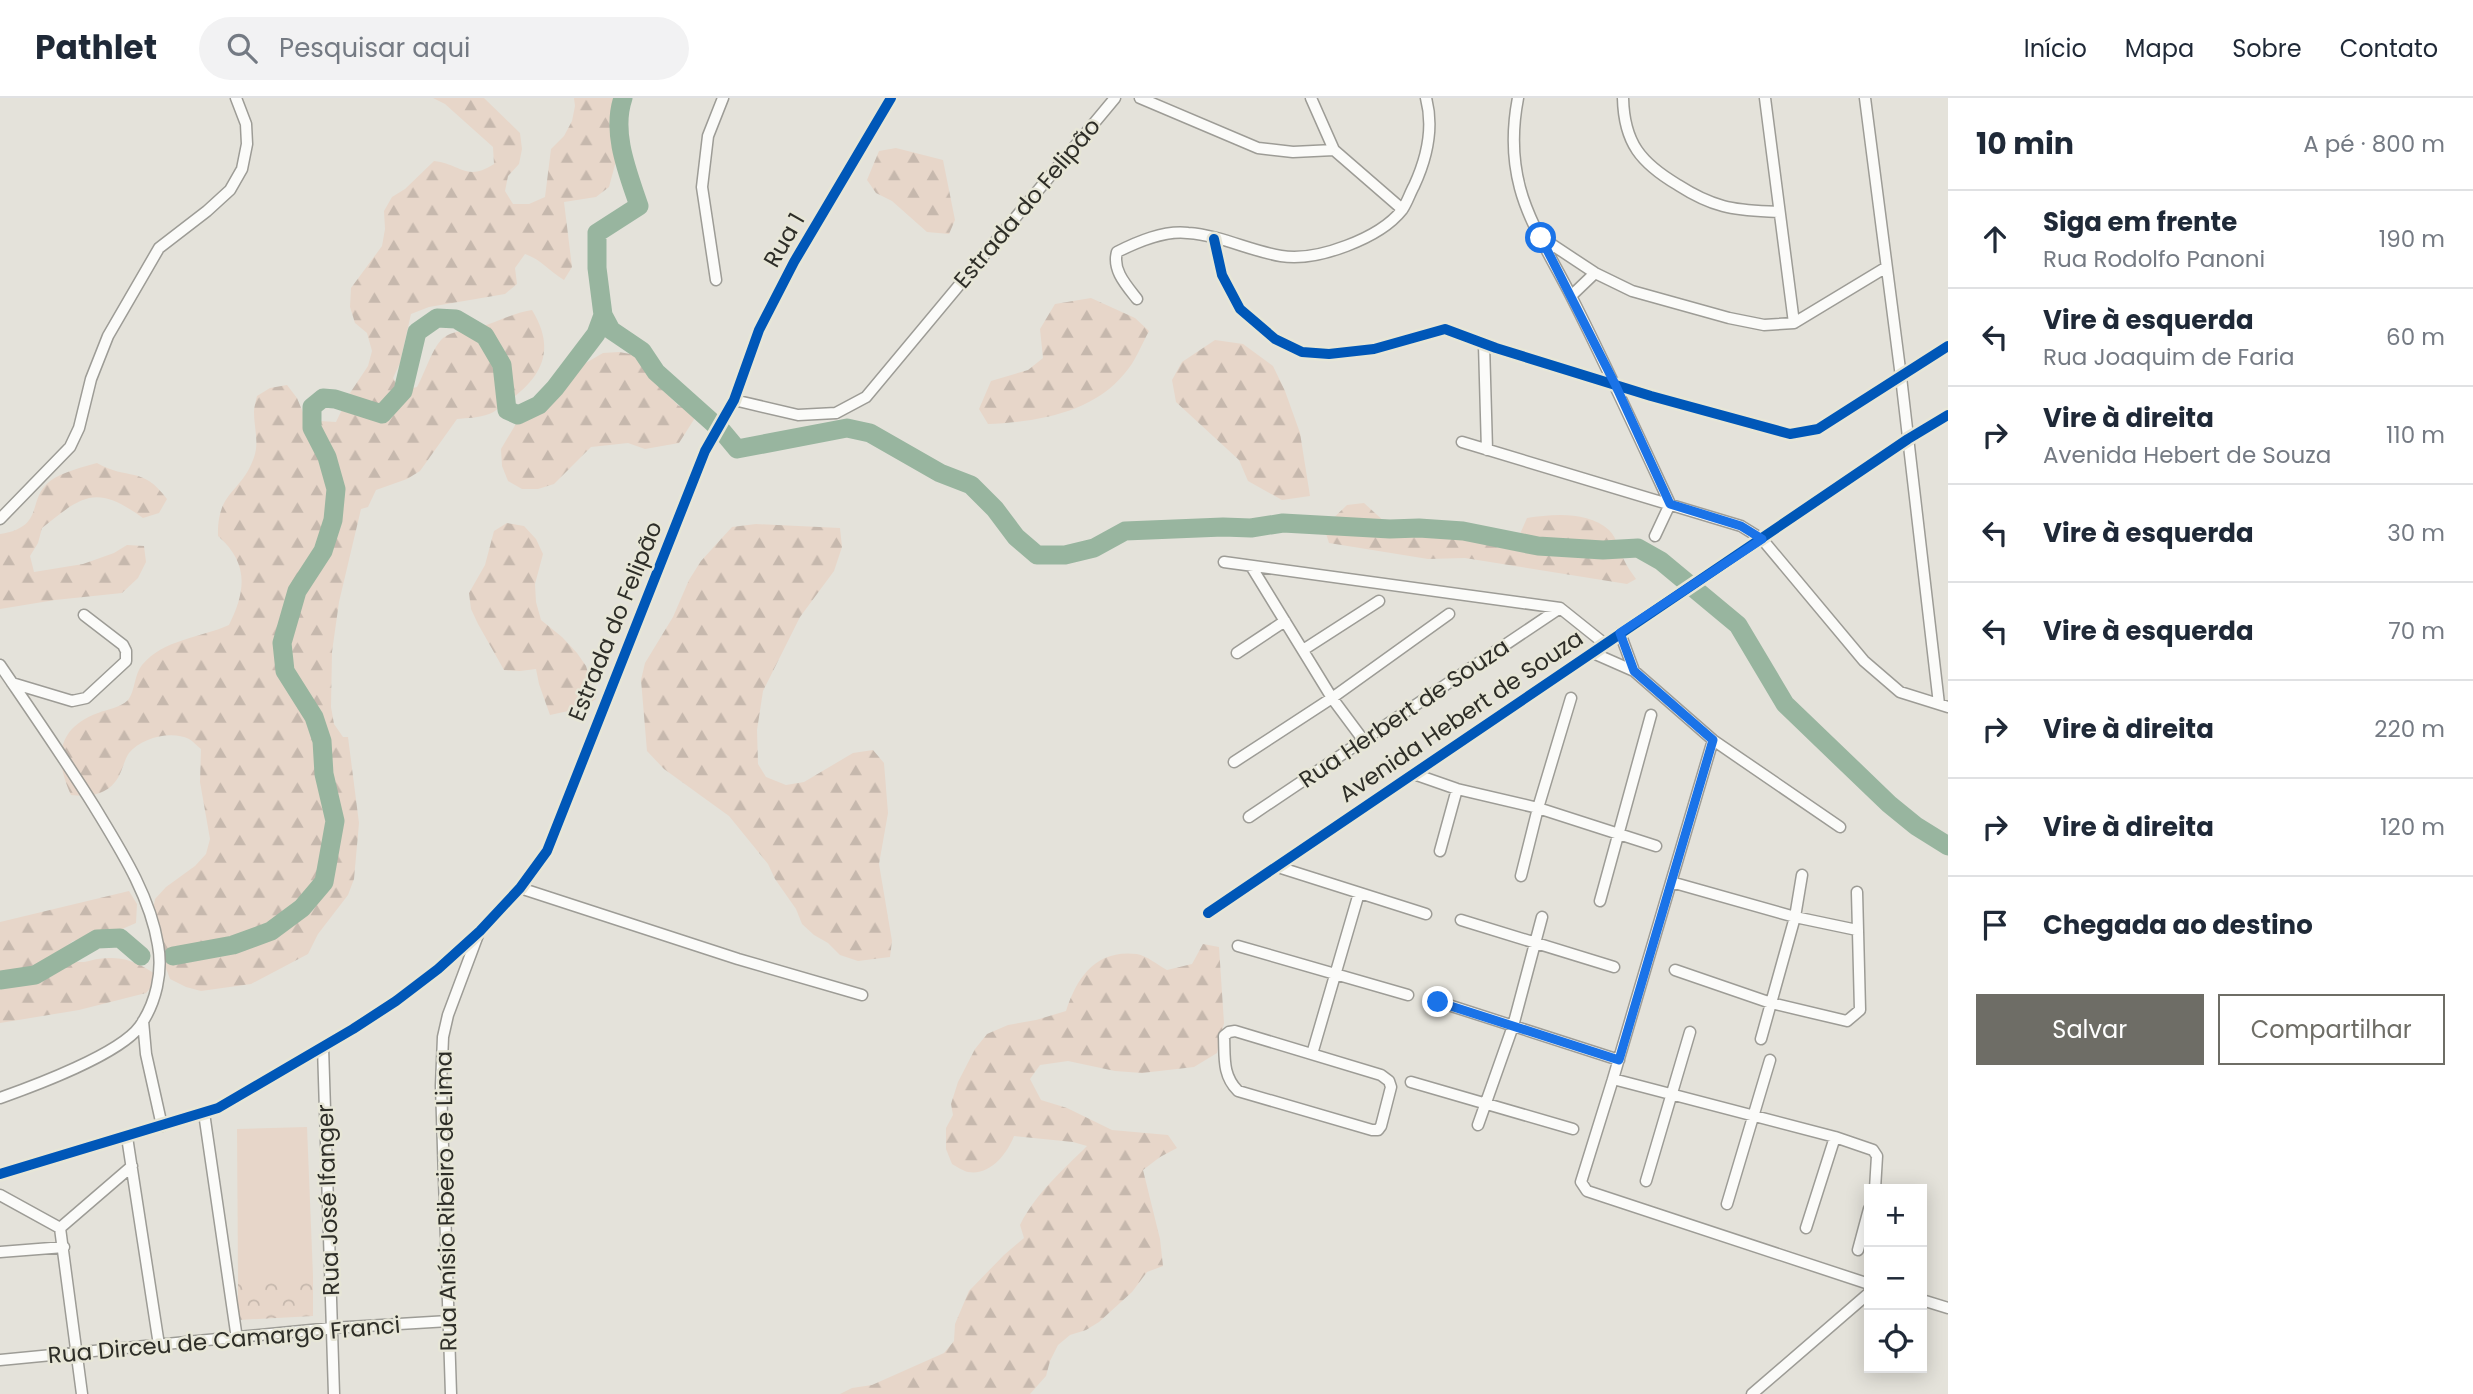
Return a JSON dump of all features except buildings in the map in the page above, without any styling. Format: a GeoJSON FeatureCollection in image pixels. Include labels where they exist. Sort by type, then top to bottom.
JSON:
{"type":"FeatureCollection","features":[{"type":"Feature","properties":{"kind":"street"},"geometry":{"type":"LineString","coordinates":[[0,519],[70,447],[79,428],[91,379],[108,336],[159,248],[230,190],[242,169],[247,144],[246,124],[236,98]]}},
{"type":"Feature","properties":{"kind":"street"},"geometry":{"type":"LineString","coordinates":[[716,281],[702,187],[708,136],[723,98]]}},
{"type":"Feature","properties":{"kind":"street","name":"Rua 1"},"geometry":{"type":"LineString","coordinates":[[732,405],[760,330],[794,262],[891,98]]}},
{"type":"Feature","properties":{"kind":"street","name":"Estrada do Felipão"},"geometry":{"type":"LineString","coordinates":[[480,932],[520,888],[547,850],[705,451],[732,405],[798,415],[836,413],[866,397],[1115,98]]}},
{"type":"Feature","properties":{"kind":"street"},"geometry":{"type":"LineString","coordinates":[[1140,98],[1258,148],[1293,152],[1334,150]]}},
{"type":"Feature","properties":{"kind":"street"},"geometry":{"type":"LineString","coordinates":[[1311,98],[1334,150],[1402,209]]}},
{"type":"Feature","properties":{"kind":"street"},"geometry":{"type":"LineString","coordinates":[[1136,299],[1124,283],[1114,262],[1117,252],[1154,237],[1187,232],[1283,257],[1346,247],[1378,230],[1402,209],[1422,170],[1430,135],[1426,98]]}},
{"type":"Feature","properties":{"kind":"street"},"geometry":{"type":"LineString","coordinates":[[1518,98],[1514,118],[1513,155],[1521,191],[1541,238],[1615,384],[1670,504],[1655,536]]}},
{"type":"Feature","properties":{"kind":"street"},"geometry":{"type":"LineString","coordinates":[[1623,98],[1623,116],[1634,148],[1652,170],[1689,192],[1723,206],[1778,212]]}},
{"type":"Feature","properties":{"kind":"street"},"geometry":{"type":"LineString","coordinates":[[1764,98],[1794,323]]}},
{"type":"Feature","properties":{"kind":"street"},"geometry":{"type":"LineString","coordinates":[[1462,442],[1741,526],[1762,539],[1864,661],[1900,692],[1943,706],[1865,98]]}},
{"type":"Feature","properties":{"kind":"street"},"geometry":{"type":"LineString","coordinates":[[1541,238],[1595,273],[1632,291],[1764,325],[1794,323],[1885,268]]}},
{"type":"Feature","properties":{"kind":"street"},"geometry":{"type":"LineString","coordinates":[[1214,239],[1222,275],[1240,309],[1275,339],[1302,352],[1329,354],[1374,349],[1444,329],[1554,366],[1790,434],[1818,429],[1948,346]]}},
{"type":"Feature","properties":{"kind":"street"},"geometry":{"type":"LineString","coordinates":[[1571,296],[1595,273]]}},
{"type":"Feature","properties":{"kind":"street"},"geometry":{"type":"LineString","coordinates":[[1484,344],[1487,450]]}},
{"type":"Feature","properties":{"kind":"street","name":"Avenida Hebert de Souza"},"geometry":{"type":"LineString","coordinates":[[1208,913],[1908,439],[1948,415]]}},
{"type":"Feature","properties":{"kind":"street"},"geometry":{"type":"LineString","coordinates":[[1224,562],[1560,608],[1605,644]]}},
{"type":"Feature","properties":{"kind":"street"},"geometry":{"type":"LineString","coordinates":[[1251,566],[1332,698],[1364,741]]}},
{"type":"Feature","properties":{"kind":"street"},"geometry":{"type":"LineString","coordinates":[[1303,650],[1379,601]]}},
{"type":"Feature","properties":{"kind":"street","name":"Rua Herbert de Souza"},"geometry":{"type":"LineString","coordinates":[[1249,817],[1560,608]]}},
{"type":"Feature","properties":{"kind":"street"},"geometry":{"type":"LineString","coordinates":[[1234,762],[1332,698],[1449,614]]}},
{"type":"Feature","properties":{"kind":"street"},"geometry":{"type":"LineString","coordinates":[[12,683],[79,701],[86,698],[126,661],[127,651],[123,645],[84,615]]}},
{"type":"Feature","properties":{"kind":"street"},"geometry":{"type":"LineString","coordinates":[[1237,653],[1286,621]]}},
{"type":"Feature","properties":{"kind":"street"},"geometry":{"type":"LineString","coordinates":[[1620,633],[1634,671]]}},
{"type":"Feature","properties":{"kind":"street"},"geometry":{"type":"LineString","coordinates":[[1593,653],[1634,671],[1713,740],[1840,827]]}},
{"type":"Feature","properties":{"kind":"street"},"geometry":{"type":"LineString","coordinates":[[0,665],[123,853],[144,900],[158,945],[160,965],[158,984],[151,1006],[129,1038],[112,1050],[0,1098]]}},
{"type":"Feature","properties":{"kind":"street"},"geometry":{"type":"LineString","coordinates":[[1521,876],[1538,807],[1571,698]]}},
{"type":"Feature","properties":{"kind":"street"},"geometry":{"type":"LineString","coordinates":[[1601,901],[1651,715]]}},
{"type":"Feature","properties":{"kind":"street"},"geometry":{"type":"LineString","coordinates":[[1713,740],[1581,1182],[1587,1191],[1864,1282]]}},
{"type":"Feature","properties":{"kind":"street"},"geometry":{"type":"LineString","coordinates":[[1414,774],[1457,789],[1538,807],[1656,846]]}},
{"type":"Feature","properties":{"kind":"street"},"geometry":{"type":"LineString","coordinates":[[1440,850],[1457,789]]}},
{"type":"Feature","properties":{"kind":"street"},"geometry":{"type":"LineString","coordinates":[[1278,867],[1426,914]]}},
{"type":"Feature","properties":{"kind":"street"},"geometry":{"type":"LineString","coordinates":[[1761,1039],[1795,917],[1802,875]]}},
{"type":"Feature","properties":{"kind":"street"},"geometry":{"type":"LineString","coordinates":[[1671,882],[1795,917],[1857,930]]}},
{"type":"Feature","properties":{"kind":"street"},"geometry":{"type":"LineString","coordinates":[[520,888],[726,955],[862,995]]}},
{"type":"Feature","properties":{"kind":"street"},"geometry":{"type":"LineString","coordinates":[[1675,970],[1771,1003],[1847,1021],[1860,1010],[1857,892]]}},
{"type":"Feature","properties":{"kind":"street"},"geometry":{"type":"LineString","coordinates":[[1312,1054],[1359,893]]}},
{"type":"Feature","properties":{"kind":"street"},"geometry":{"type":"LineString","coordinates":[[1478,1125],[1513,1026],[1542,917]]}},
{"type":"Feature","properties":{"kind":"street"},"geometry":{"type":"LineString","coordinates":[[1461,920],[1614,967]]}},
{"type":"Feature","properties":{"kind":"street"},"geometry":{"type":"LineString","coordinates":[[0,1174],[218,1108],[396,1001],[480,932]]}},
{"type":"Feature","properties":{"kind":"street","name":"Rua Anísio Ribeiro de Lima"},"geometry":{"type":"LineString","coordinates":[[451,1394],[440,1086],[443,1037],[456,989],[480,932]]}},
{"type":"Feature","properties":{"kind":"street"},"geometry":{"type":"LineString","coordinates":[[1238,946],[1408,995]]}},
{"type":"Feature","properties":{"kind":"street"},"geometry":{"type":"LineString","coordinates":[[1438,1002],[1619,1060]]}},
{"type":"Feature","properties":{"kind":"street"},"geometry":{"type":"LineString","coordinates":[[143,1020],[146,1054],[162,1126]]}},
{"type":"Feature","properties":{"kind":"street"},"geometry":{"type":"LineString","coordinates":[[1235,1031],[1312,1054],[1381,1075],[1389,1081],[1390,1093],[1378,1130],[1238,1091],[1225,1072],[1224,1036],[1235,1031]]}},
{"type":"Feature","properties":{"kind":"street"},"geometry":{"type":"LineString","coordinates":[[1646,1181],[1690,1032]]}},
{"type":"Feature","properties":{"kind":"street","name":"Rua José Ifanger"},"geometry":{"type":"LineString","coordinates":[[323,1047],[334,1394]]}},
{"type":"Feature","properties":{"kind":"street"},"geometry":{"type":"LineString","coordinates":[[1727,1204],[1770,1060]]}},
{"type":"Feature","properties":{"kind":"street"},"geometry":{"type":"LineString","coordinates":[[1613,1079],[1835,1137],[1873,1150],[1877,1156],[1875,1184]]}},
{"type":"Feature","properties":{"kind":"street"},"geometry":{"type":"LineString","coordinates":[[1412,1082],[1573,1129]]}},
{"type":"Feature","properties":{"kind":"street"},"geometry":{"type":"LineString","coordinates":[[204,1113],[237,1339]]}},
{"type":"Feature","properties":{"kind":"street"},"geometry":{"type":"LineString","coordinates":[[127,1137],[159,1345]]}},
{"type":"Feature","properties":{"kind":"street"},"geometry":{"type":"LineString","coordinates":[[1806,1228],[1835,1137]]}},
{"type":"Feature","properties":{"kind":"street"},"geometry":{"type":"LineString","coordinates":[[60,1228],[132,1166]]}},
{"type":"Feature","properties":{"kind":"street"},"geometry":{"type":"LineString","coordinates":[[0,1195],[60,1228],[82,1394]]}},
{"type":"Feature","properties":{"kind":"street"},"geometry":{"type":"LineString","coordinates":[[1858,1250],[1864,1228]]}},
{"type":"Feature","properties":{"kind":"street"},"geometry":{"type":"LineString","coordinates":[[0,1252],[64,1247]]}},
{"type":"Feature","properties":{"kind":"street"},"geometry":{"type":"LineString","coordinates":[[1752,1394],[1864,1297]]}},
{"type":"Feature","properties":{"kind":"street"},"geometry":{"type":"LineString","coordinates":[[1927,1302],[1948,1308]]}},
{"type":"Feature","properties":{"kind":"street","name":"Rua Dirceu de Camargo Franci"},"geometry":{"type":"LineString","coordinates":[[0,1360],[332,1328],[449,1321]]}},
{"type":"Feature","properties":{"kind":"green space"},"geometry":{"type":"Polygon","coordinates":[[[433,98],[484,98],[520,133],[522,149],[519,164],[508,176],[505,191],[513,204],[529,204],[545,197],[551,149],[564,136],[572,121],[574,98],[623,98],[627,120],[609,187],[596,197],[564,202],[572,267],[564,280],[525,254],[515,268],[517,284],[505,294],[429,307],[411,314],[400,363],[393,378],[401,391],[417,387],[435,348],[446,336],[525,311],[532,310],[539,324],[543,337],[542,361],[529,383],[519,392],[492,413],[457,419],[420,471],[407,479],[376,490],[368,507],[361,509],[339,602],[332,652],[331,707],[334,724],[343,737],[348,737],[359,823],[354,879],[348,895],[318,934],[308,954],[251,984],[201,991],[186,987],[170,979],[152,916],[155,899],[206,854],[210,839],[200,782],[201,749],[190,740],[174,735],[141,743],[129,753],[111,787],[100,793],[83,796],[71,795],[62,769],[63,746],[74,727],[84,719],[118,707],[128,700],[139,669],[151,656],[172,644],[229,625],[239,601],[242,578],[235,557],[218,536],[219,521],[225,501],[248,471],[255,454],[254,412],[257,396],[270,388],[287,385],[297,398],[304,415],[319,421],[336,422],[350,393],[368,366],[372,351],[367,333],[355,323],[350,307],[351,288],[382,246],[384,211],[392,197],[405,189],[434,161],[470,172],[477,172],[494,164],[493,147],[445,104],[433,98]]]}},
{"type":"Feature","properties":{"kind":"green space"},"geometry":{"type":"Polygon","coordinates":[[[896,148],[943,160],[955,220],[949,234],[927,232],[892,201],[876,193],[867,180],[879,151],[896,148]]]}},
{"type":"Feature","properties":{"kind":"green space"},"geometry":{"type":"Polygon","coordinates":[[[1091,298],[1135,318],[1149,331],[1125,373],[1097,398],[1062,413],[1025,421],[988,424],[979,409],[991,381],[1028,370],[1043,358],[1040,329],[1055,304],[1091,298]]]}},
{"type":"Feature","properties":{"kind":"green space"},"geometry":{"type":"Polygon","coordinates":[[[1215,340],[1243,344],[1273,366],[1300,433],[1310,496],[1282,500],[1248,481],[1239,460],[1176,402],[1172,380],[1182,362],[1215,340]]]}},
{"type":"Feature","properties":{"kind":"green space"},"geometry":{"type":"Polygon","coordinates":[[[603,353],[636,355],[652,363],[667,394],[679,406],[700,410],[679,443],[645,449],[628,443],[591,447],[554,484],[538,489],[522,489],[508,481],[502,466],[501,449],[517,422],[584,364],[603,353]]]}},
{"type":"Feature","properties":{"kind":"green space"},"geometry":{"type":"Polygon","coordinates":[[[97,463],[142,477],[158,488],[167,499],[159,513],[143,518],[113,501],[90,498],[80,501],[42,528],[38,543],[30,556],[34,572],[83,564],[114,553],[127,545],[144,546],[146,562],[138,578],[122,593],[0,609],[0,534],[24,525],[30,519],[43,488],[50,481],[66,472],[97,463]]]}},
{"type":"Feature","properties":{"kind":"green space"},"geometry":{"type":"Polygon","coordinates":[[[1364,503],[1387,524],[1418,529],[1435,528],[1467,541],[1520,534],[1527,518],[1559,515],[1581,517],[1601,524],[1612,533],[1625,563],[1636,579],[1627,584],[1465,558],[1428,559],[1329,543],[1324,527],[1347,505],[1364,503]]]}},
{"type":"Feature","properties":{"kind":"green space"},"geometry":{"type":"Polygon","coordinates":[[[507,523],[524,526],[536,539],[543,554],[535,584],[536,602],[541,620],[562,637],[586,666],[596,699],[582,708],[550,715],[536,669],[504,670],[471,609],[469,593],[485,565],[494,531],[507,523]]]}},
{"type":"Feature","properties":{"kind":"green space"},"geometry":{"type":"Polygon","coordinates":[[[756,524],[840,528],[842,547],[834,571],[800,617],[763,691],[757,730],[758,764],[766,777],[786,785],[804,782],[853,753],[873,750],[884,763],[888,813],[879,864],[892,941],[890,957],[858,961],[840,955],[828,943],[814,935],[802,924],[796,909],[768,864],[729,816],[664,769],[647,751],[641,680],[645,663],[673,617],[689,580],[701,561],[732,527],[756,524]]]}},
{"type":"Feature","properties":{"kind":"green space"},"geometry":{"type":"Polygon","coordinates":[[[129,891],[137,904],[136,923],[106,936],[73,941],[57,954],[80,962],[112,958],[137,964],[160,977],[146,993],[79,1010],[0,1023],[0,922],[129,891]]]}},
{"type":"Feature","properties":{"kind":"green space"},"geometry":{"type":"Polygon","coordinates":[[[1203,944],[1219,947],[1224,1023],[1217,1053],[1194,1067],[1142,1073],[1115,1071],[1068,1061],[1040,1065],[1030,1079],[1041,1100],[1067,1108],[1112,1130],[1168,1135],[1177,1148],[1143,1170],[1160,1239],[1163,1266],[1147,1272],[1132,1292],[1099,1322],[1070,1335],[1058,1345],[1046,1376],[1030,1394],[840,1394],[852,1388],[872,1385],[944,1353],[954,1341],[955,1324],[969,1291],[1024,1238],[1020,1225],[1026,1213],[1050,1183],[1087,1146],[1014,1136],[997,1162],[983,1171],[968,1172],[952,1164],[946,1149],[946,1128],[953,1115],[951,1104],[958,1082],[975,1049],[987,1034],[1008,1025],[1066,1011],[1082,977],[1099,961],[1110,956],[1137,954],[1167,970],[1192,964],[1203,944]]]}},
{"type":"Feature","properties":{"kind":"green space"},"geometry":{"type":"Polygon","coordinates":[[[307,1127],[313,1276],[238,1276],[237,1129],[307,1127]]]}},
{"type":"Feature","properties":{"kind":"green space"},"geometry":{"type":"Polygon","coordinates":[[[238,1276],[313,1276],[313,1316],[238,1320],[238,1276]]]}},
{"type":"Feature","properties":{"kind":"waterway"},"geometry":{"type":"LineString","coordinates":[[173,956],[233,945],[271,931],[302,908],[324,882],[335,821],[324,774],[322,741],[314,717],[285,671],[282,643],[297,591],[323,551],[333,520],[336,489],[327,457],[312,428],[312,407],[323,398],[335,399],[382,414],[403,391],[417,332],[437,318],[456,319],[485,336],[502,365],[507,410],[518,415],[539,405],[596,334],[603,315],[597,268],[597,233],[639,206],[622,153],[619,125],[623,98]]}},
{"type":"Feature","properties":{"kind":"waterway"},"geometry":{"type":"LineString","coordinates":[[603,315],[611,330],[642,351],[656,372],[722,431],[737,449],[847,428],[870,433],[940,473],[971,485],[995,509],[1016,537],[1037,555],[1065,555],[1094,548],[1125,531],[1251,528],[1283,523],[1463,531],[1538,546],[1603,550],[1638,548],[1661,561],[1738,625],[1785,704],[1889,804],[1916,826],[1948,846]]}},
{"type":"Feature","properties":{"kind":"waterway"},"geometry":{"type":"LineString","coordinates":[[0,980],[35,975],[97,939],[120,938],[141,956]]}},
{"type":"Feature","properties":{"kind":"cycle path"},"geometry":{"type":"LineString","coordinates":[[0,1174],[218,1108],[396,1001],[438,969],[480,931],[520,888],[547,851],[705,451],[734,400],[759,330],[794,262],[891,98]]}},
{"type":"Feature","properties":{"kind":"cycle path"},"geometry":{"type":"LineString","coordinates":[[1214,239],[1222,275],[1240,309],[1275,339],[1302,352],[1329,354],[1374,349],[1445,329],[1496,348],[1651,396],[1790,434],[1818,429],[1948,346]]}},
{"type":"Feature","properties":{"kind":"cycle path"},"geometry":{"type":"LineString","coordinates":[[1208,913],[1908,439],[1948,415]]}},
{"type":"Feature","properties":{"kind":"route"},"geometry":{"type":"LineString","coordinates":[[1438,1002],[1619,1060],[1713,740],[1634,671],[1620,633],[1762,539],[1741,526],[1670,504],[1615,384],[1541,238]]}}]}
